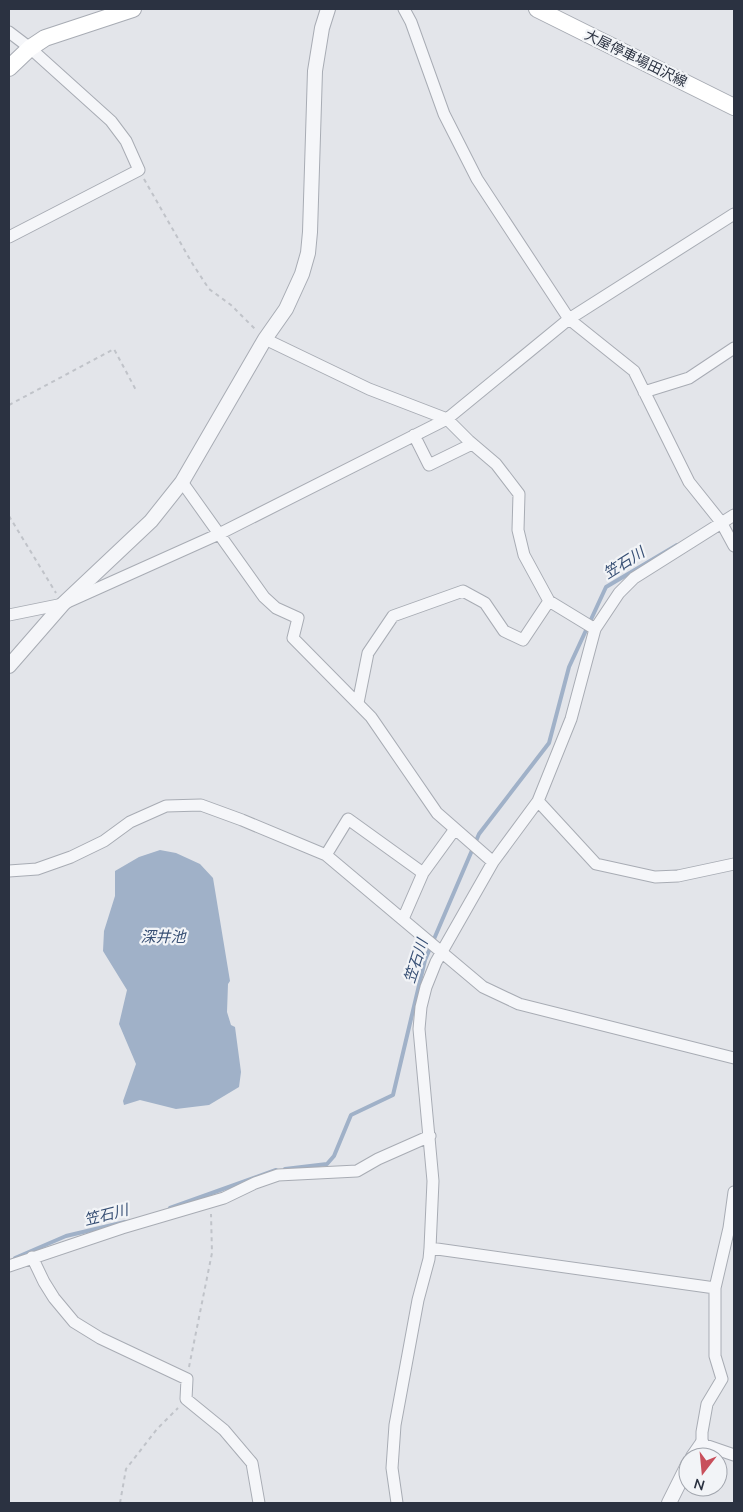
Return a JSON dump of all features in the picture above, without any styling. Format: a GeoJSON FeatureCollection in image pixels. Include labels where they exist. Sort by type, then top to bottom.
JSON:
{"type":"FeatureCollection","features":[{"type":"Feature","properties":{"kind":"main road"},"geometry":{"type":"LineString","coordinates":[[9,68],[30,48],[45,38],[133,9]]}},
{"type":"Feature","properties":{"kind":"main road","name":"大屋停車場田沢線"},"geometry":{"type":"LineString","coordinates":[[537,9],[734,107]]}},
{"type":"Feature","properties":{"kind":"street"},"geometry":{"type":"LineString","coordinates":[[9,666],[63,604],[151,521],[182,482],[265,339],[286,309],[308,253],[315,71],[322,28],[328,9]]}},
{"type":"Feature","properties":{"kind":"street"},"geometry":{"type":"LineString","coordinates":[[404,9],[411,22],[444,114],[477,178],[569,319],[634,371],[688,482],[722,522],[734,546]]}},
{"type":"Feature","properties":{"kind":"street"},"geometry":{"type":"LineString","coordinates":[[9,32],[30,48],[111,121],[126,141],[139,170],[9,237]]}},
{"type":"Feature","properties":{"kind":"street"},"geometry":{"type":"LineString","coordinates":[[9,615],[63,604],[219,534],[446,419],[569,319],[734,214]]}},
{"type":"Feature","properties":{"kind":"street"},"geometry":{"type":"LineString","coordinates":[[265,339],[369,389],[446,419],[496,464],[519,494],[518,530],[524,555],[549,600],[595,629]]}},
{"type":"Feature","properties":{"kind":"street"},"geometry":{"type":"LineString","coordinates":[[644,392],[689,378],[734,348]]}},
{"type":"Feature","properties":{"kind":"street"},"geometry":{"type":"LineString","coordinates":[[414,435],[429,465],[472,444]]}},
{"type":"Feature","properties":{"kind":"street"},"geometry":{"type":"LineString","coordinates":[[182,482],[264,597],[276,608],[298,618],[294,638],[371,717],[437,813],[493,862]]}},
{"type":"Feature","properties":{"kind":"street"},"geometry":{"type":"LineString","coordinates":[[397,1503],[392,1468],[395,1425],[418,1300],[430,1248],[433,1181],[419,1029],[421,1007],[426,987],[442,951],[493,862],[538,801],[571,719],[595,629],[619,593],[634,578],[734,514]]}},
{"type":"Feature","properties":{"kind":"street"},"geometry":{"type":"LineString","coordinates":[[358,702],[368,653],[393,616],[463,590],[485,603],[504,631],[523,640],[549,600]]}},
{"type":"Feature","properties":{"kind":"street"},"geometry":{"type":"LineString","coordinates":[[538,801],[596,864],[655,878],[678,876],[734,864]]}},
{"type":"Feature","properties":{"kind":"street"},"geometry":{"type":"LineString","coordinates":[[9,871],[37,869],[71,857],[104,840],[130,822],[166,806],[201,805],[326,855],[483,987],[519,1004],[734,1058]]}},
{"type":"Feature","properties":{"kind":"street"},"geometry":{"type":"LineString","coordinates":[[326,855],[348,819],[423,873]]}},
{"type":"Feature","properties":{"kind":"street"},"geometry":{"type":"LineString","coordinates":[[403,918],[423,873],[455,829]]}},
{"type":"Feature","properties":{"kind":"street"},"geometry":{"type":"LineString","coordinates":[[9,1266],[122,1228],[224,1198],[255,1183],[278,1175],[357,1172],[378,1159],[430,1136]]}},
{"type":"Feature","properties":{"kind":"street"},"geometry":{"type":"LineString","coordinates":[[700,1447],[707,1404],[722,1379],[716,1356],[715,1288],[729,1228],[734,1192]]}},
{"type":"Feature","properties":{"kind":"street"},"geometry":{"type":"LineString","coordinates":[[430,1248],[715,1288]]}},
{"type":"Feature","properties":{"kind":"street"},"geometry":{"type":"LineString","coordinates":[[32,1258],[54,1298],[74,1322],[100,1338],[187,1379],[186,1399],[224,1430],[252,1463],[259,1503]]}},
{"type":"Feature","properties":{"kind":"street"},"geometry":{"type":"LineString","coordinates":[[702,1444],[734,1454]]}},
{"type":"Feature","properties":{"kind":"street"},"geometry":{"type":"LineString","coordinates":[[669,1503],[678,1485]]}},
{"type":"Feature","properties":{"kind":"path"},"geometry":{"type":"LineString","coordinates":[[139,170],[209,289],[231,305],[265,339]]}},
{"type":"Feature","properties":{"kind":"path"},"geometry":{"type":"LineString","coordinates":[[9,405],[114,349],[137,392]]}},
{"type":"Feature","properties":{"kind":"path"},"geometry":{"type":"LineString","coordinates":[[9,516],[63,604]]}},
{"type":"Feature","properties":{"kind":"path"},"geometry":{"type":"LineString","coordinates":[[187,1379],[212,1253],[209,1202]]}},
{"type":"Feature","properties":{"kind":"path"},"geometry":{"type":"LineString","coordinates":[[120,1503],[126,1470],[157,1429],[186,1399]]}},
{"type":"Feature","properties":{"kind":"water","name":"深井池"},"geometry":{"type":"Polygon","coordinates":[[[160,850],[176,853],[200,864],[213,878],[230,981],[228,984],[227,1012],[231,1025],[235,1027],[241,1072],[239,1087],[209,1105],[176,1109],[140,1100],[124,1105],[123,1101],[136,1064],[119,1024],[127,990],[103,951],[104,931],[115,896],[115,871],[139,857],[160,850]]]}},
{"type":"Feature","properties":{"kind":"waterway","name":"笠石川"},"geometry":{"type":"LineString","coordinates":[[285,1169],[327,1164],[334,1156],[351,1115],[393,1095],[425,960],[479,834],[549,743],[569,667],[606,587],[677,545]]}},
{"type":"Feature","properties":{"kind":"waterway","name":"笠石川"},"geometry":{"type":"LineString","coordinates":[[170,1208],[276,1170]]}},
{"type":"Feature","properties":{"kind":"waterway","name":"笠石川"},"geometry":{"type":"LineString","coordinates":[[15,1258],[66,1236],[125,1222]]}}]}
